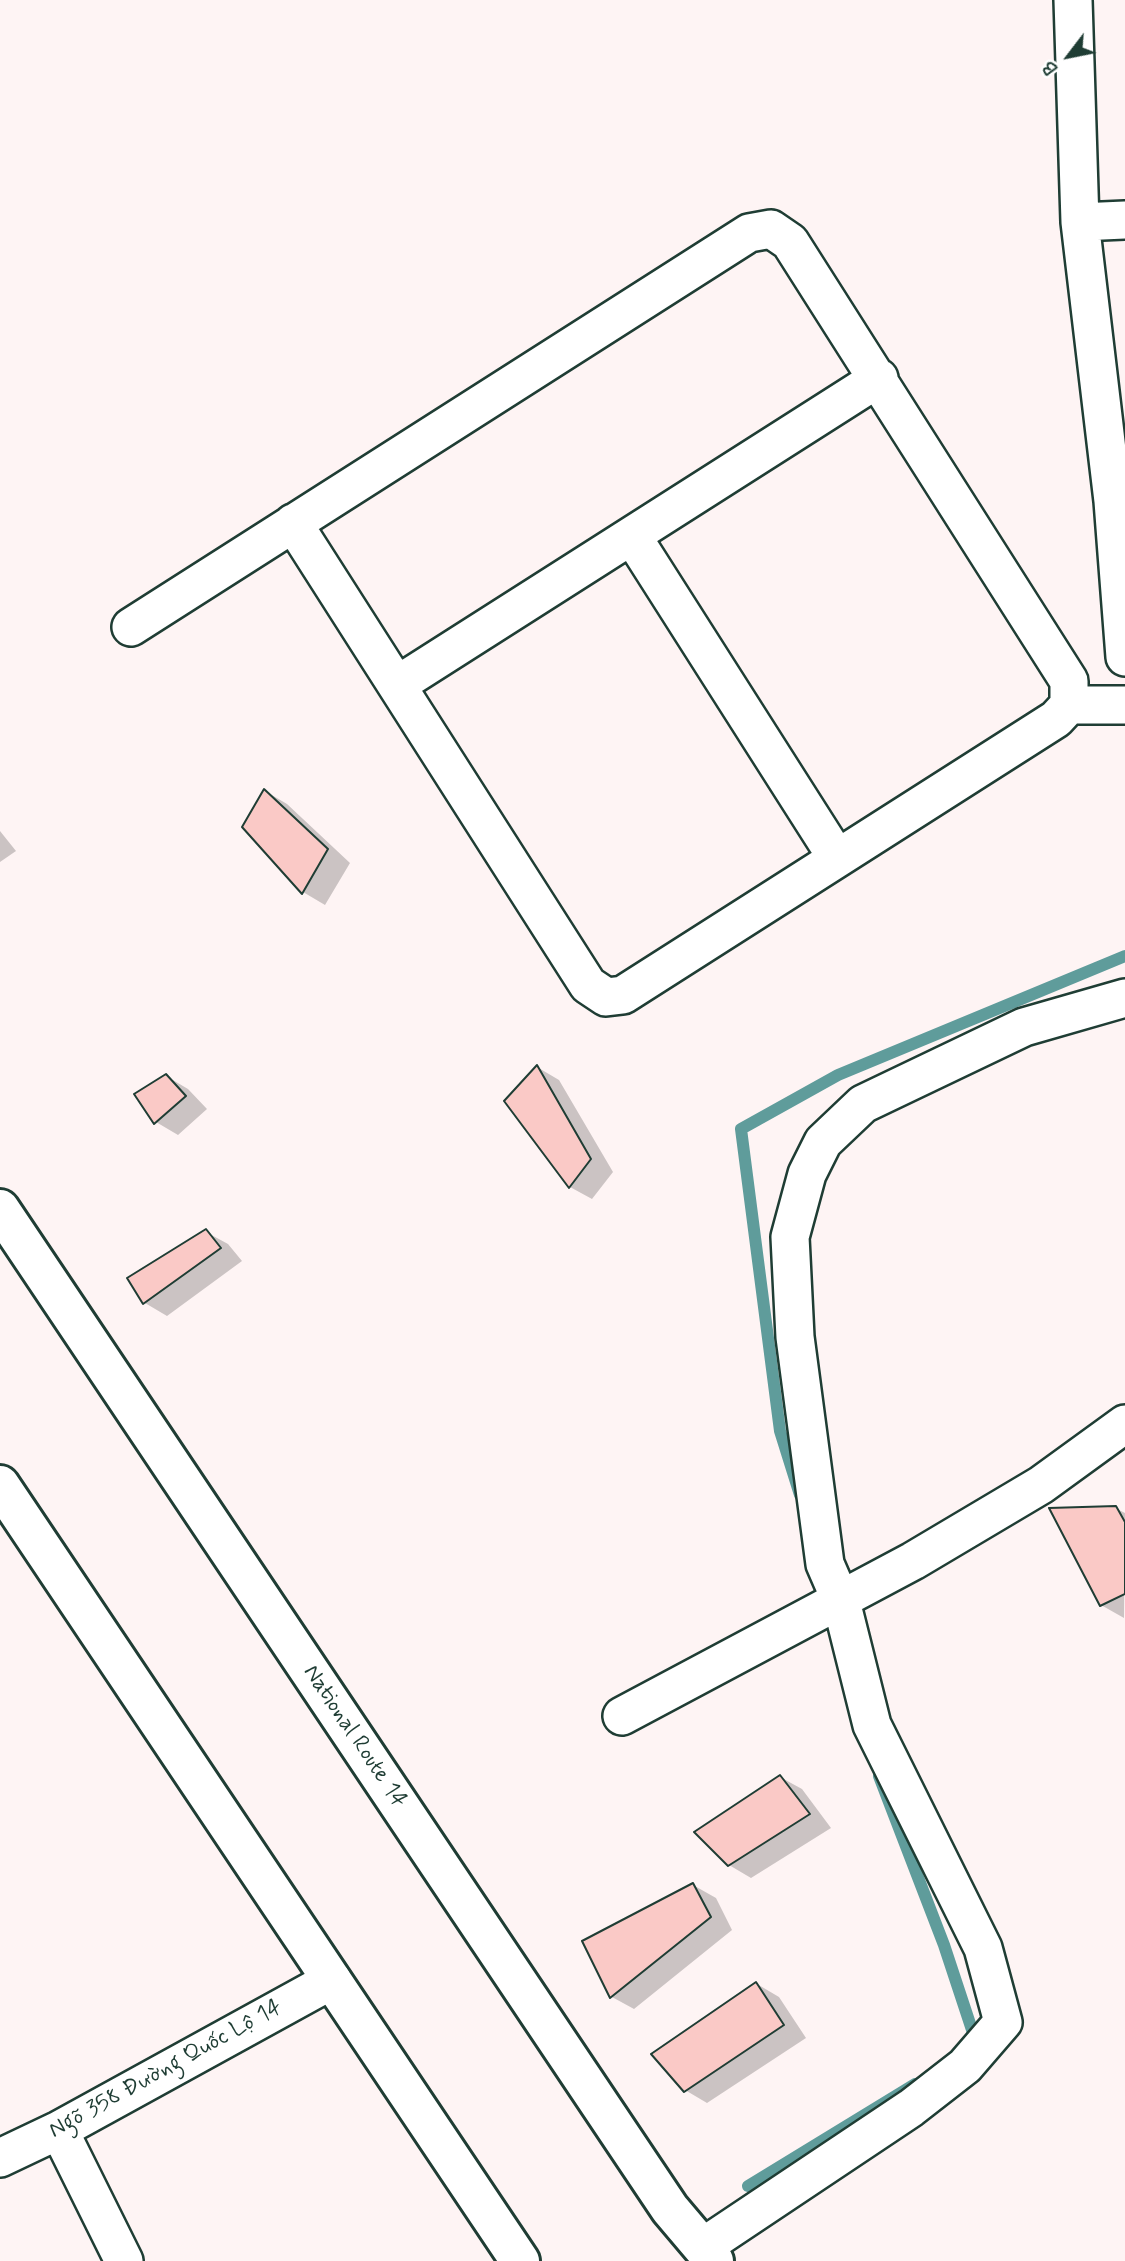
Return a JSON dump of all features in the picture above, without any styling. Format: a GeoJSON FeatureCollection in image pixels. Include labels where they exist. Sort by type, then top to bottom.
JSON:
{"type":"FeatureCollection","features":[{"type":"Feature","properties":{"kind":"highway","name":"National Route 14"},"geometry":{"type":"LineString","coordinates":[[0,1209],[655,2185],[708,2254]]}},
{"type":"Feature","properties":{"kind":"highway"},"geometry":{"type":"LineString","coordinates":[[0,1485],[520,2261]]}},
{"type":"Feature","properties":{"kind":"street"},"geometry":{"type":"LineString","coordinates":[[1073,0],[1080,222],[1113,501],[1125,657]]}},
{"type":"Feature","properties":{"kind":"street"},"geometry":{"type":"LineString","coordinates":[[1080,222],[1125,220]]}},
{"type":"Feature","properties":{"kind":"street"},"geometry":{"type":"LineString","coordinates":[[131,627],[293,523],[749,233],[772,229],[790,242],[879,378],[1069,681],[1069,705],[1056,719],[623,995],[606,997],[588,985],[293,523]]}},
{"type":"Feature","properties":{"kind":"street"},"geometry":{"type":"LineString","coordinates":[[397,685],[879,378]]}},
{"type":"Feature","properties":{"kind":"street"},"geometry":{"type":"LineString","coordinates":[[632,536],[837,858]]}},
{"type":"Feature","properties":{"kind":"street"},"geometry":{"type":"LineString","coordinates":[[1069,705],[1125,705]]}},
{"type":"Feature","properties":{"kind":"street"},"geometry":{"type":"LineString","coordinates":[[708,2254],[965,2066],[1003,2022],[983,1948],[872,1725],[841,1601],[825,1564],[795,1336],[790,1237],[807,1174],[823,1142],[863,1104],[1024,1027],[1125,998]]}},
{"type":"Feature","properties":{"kind":"street"},"geometry":{"type":"LineString","coordinates":[[622,1716],[841,1601],[1041,1485],[1125,1424]]}},
{"type":"Feature","properties":{"kind":"street","name":"Ngõ 358 Đường Quốc Lộ 14"},"geometry":{"type":"LineString","coordinates":[[0,2158],[59,2130],[332,1980]]}},
{"type":"Feature","properties":{"kind":"street"},"geometry":{"type":"LineString","coordinates":[[59,2130],[124,2261]]}},
{"type":"Feature","properties":{"kind":"building"},"geometry":{"type":"Polygon","coordinates":[[[264,789],[328,849],[302,894],[242,827],[264,789]]]}},
{"type":"Feature","properties":{"kind":"building"},"geometry":{"type":"Polygon","coordinates":[[[537,1065],[591,1159],[569,1188],[504,1101],[537,1065]]]}},
{"type":"Feature","properties":{"kind":"building"},"geometry":{"type":"Polygon","coordinates":[[[166,1074],[186,1096],[154,1124],[134,1094],[166,1074]]]}},
{"type":"Feature","properties":{"kind":"building"},"geometry":{"type":"Polygon","coordinates":[[[206,1229],[221,1248],[143,1304],[127,1278],[206,1229]]]}},
{"type":"Feature","properties":{"kind":"building"},"geometry":{"type":"Polygon","coordinates":[[[1116,1506],[1125,1522],[1125,1594],[1100,1606],[1049,1508],[1116,1506]]]}},
{"type":"Feature","properties":{"kind":"building"},"geometry":{"type":"Polygon","coordinates":[[[780,1775],[810,1814],[728,1866],[694,1832],[780,1775]]]}},
{"type":"Feature","properties":{"kind":"building"},"geometry":{"type":"Polygon","coordinates":[[[693,1883],[711,1917],[610,1998],[582,1941],[693,1883]]]}},
{"type":"Feature","properties":{"kind":"building"},"geometry":{"type":"Polygon","coordinates":[[[756,1982],[784,2025],[684,2092],[651,2054],[756,1982]]]}},
{"type":"Feature","properties":{"kind":"waterway"},"geometry":{"type":"LineString","coordinates":[[800,1495],[780,1431],[741,1129],[838,1075],[1125,956]]}},
{"type":"Feature","properties":{"kind":"waterway"},"geometry":{"type":"LineString","coordinates":[[879,1776],[944,1945],[977,2045]]}},
{"type":"Feature","properties":{"kind":"waterway"},"geometry":{"type":"LineString","coordinates":[[748,2186],[915,2084]]}}]}
